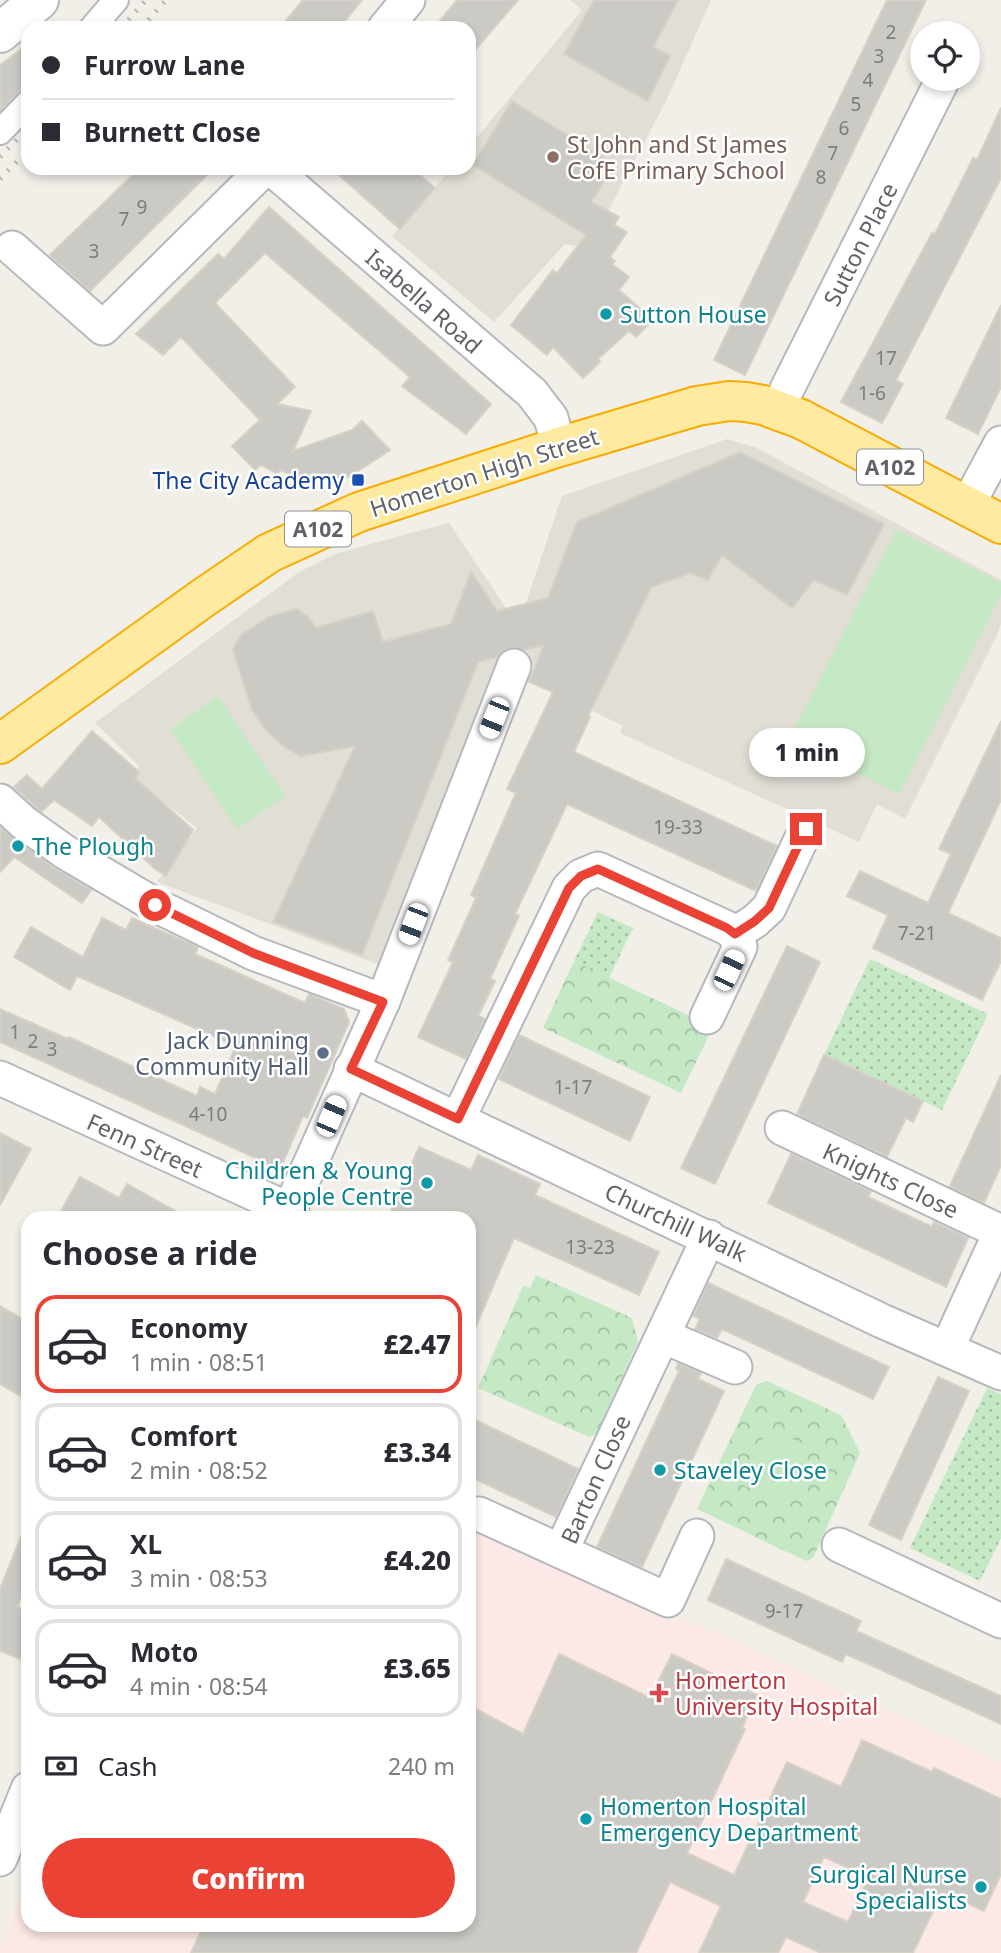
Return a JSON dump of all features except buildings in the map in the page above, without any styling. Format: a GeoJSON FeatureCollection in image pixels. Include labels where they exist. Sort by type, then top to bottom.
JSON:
{"type":"FeatureCollection","features":[{"type":"Feature","properties":{"kind":"highway","name":"Homerton High Street"},"geometry":{"type":"LineString","coordinates":[[0,744],[270,553],[359,512],[698,405],[746,402],[779,410]]}},
{"type":"Feature","properties":{"kind":"highway","name":"A102"},"geometry":{"type":"LineString","coordinates":[[779,410],[1001,524]]}},
{"type":"Feature","properties":{"kind":"main road"},"geometry":{"type":"LineString","coordinates":[[0,33],[39,0]]}},
{"type":"Feature","properties":{"kind":"street"},"geometry":{"type":"LineString","coordinates":[[98,21],[116,0]]}},
{"type":"Feature","properties":{"kind":"street"},"geometry":{"type":"LineString","coordinates":[[391,21],[408,0]]}},
{"type":"Feature","properties":{"kind":"street","name":"Sutton Place"},"geometry":{"type":"LineString","coordinates":[[779,410],[937,91]]}},
{"type":"Feature","properties":{"kind":"street"},"geometry":{"type":"LineString","coordinates":[[0,132],[21,110]]}},
{"type":"Feature","properties":{"kind":"street"},"geometry":{"type":"LineString","coordinates":[[12,248],[103,328],[258,175]]}},
{"type":"Feature","properties":{"kind":"street","name":"Isabella Road"},"geometry":{"type":"LineString","coordinates":[[279,175],[532,393],[551,418],[559,447]]}},
{"type":"Feature","properties":{"kind":"street"},"geometry":{"type":"LineString","coordinates":[[967,506],[1001,443]]}},
{"type":"Feature","properties":{"kind":"street"},"geometry":{"type":"LineString","coordinates":[[289,1211],[383,1002],[514,666]]}},
{"type":"Feature","properties":{"kind":"street"},"geometry":{"type":"LineString","coordinates":[[0,801],[23,822],[65,852],[155,905],[253,953],[383,1002]]}},
{"type":"Feature","properties":{"kind":"street"},"geometry":{"type":"LineString","coordinates":[[735,934],[769,908],[806,829]]}},
{"type":"Feature","properties":{"kind":"street"},"geometry":{"type":"LineString","coordinates":[[458,1119],[569,888],[581,876],[598,869],[735,934],[740,947],[707,1017]]}},
{"type":"Feature","properties":{"kind":"street","name":"Churchill Walk"},"geometry":{"type":"LineString","coordinates":[[351,1069],[882,1321],[1001,1373]]}},
{"type":"Feature","properties":{"kind":"street","name":"Fenn Street"},"geometry":{"type":"LineString","coordinates":[[0,1078],[282,1211]]}},
{"type":"Feature","properties":{"kind":"street","name":"Knights Close"},"geometry":{"type":"LineString","coordinates":[[782,1128],[1001,1231]]}},
{"type":"Feature","properties":{"kind":"street"},"geometry":{"type":"LineString","coordinates":[[947,1349],[1001,1231]]}},
{"type":"Feature","properties":{"kind":"street","name":"Barton Close"},"geometry":{"type":"LineString","coordinates":[[697,1536],[668,1600],[561,1551],[709,1237]]}},
{"type":"Feature","properties":{"kind":"street"},"geometry":{"type":"LineString","coordinates":[[663,1336],[735,1367]]}},
{"type":"Feature","properties":{"kind":"street"},"geometry":{"type":"LineString","coordinates":[[479,1514],[561,1551]]}},
{"type":"Feature","properties":{"kind":"street"},"geometry":{"type":"LineString","coordinates":[[838,1545],[1001,1621]]}},
{"type":"Feature","properties":{"kind":"street"},"geometry":{"type":"LineString","coordinates":[[0,1859],[21,1806]]}},
{"type":"Feature","properties":{"kind":"shaded area","name":"St John and St James CofE Primary School"},"geometry":{"type":"Polygon","coordinates":[[[570,0],[711,0],[667,99],[608,211],[577,246],[565,244],[494,322],[392,236],[446,175],[476,175],[476,139],[582,10],[570,0]]]}},
{"type":"Feature","properties":{"kind":"shaded area"},"geometry":{"type":"Polygon","coordinates":[[[727,439],[757,448],[1001,580],[1001,624],[997,635],[905,819],[877,804],[859,842],[620,733],[623,726],[564,697],[571,683],[534,667],[526,650],[501,656],[380,965],[157,882],[197,828],[133,778],[139,766],[95,723],[299,572],[335,554],[449,523],[506,608],[526,603],[562,496],[727,439]]]}},
{"type":"Feature","properties":{"kind":"shaded area","name":"Homerton University Hospital"},"geometry":{"type":"Polygon","coordinates":[[[476,1525],[1001,1762],[1001,1953],[0,1953],[21,1891],[21,1932],[476,1932],[476,1525]]]}},
{"type":"Feature","properties":{"kind":"green space"},"geometry":{"type":"Polygon","coordinates":[[[896,530],[1001,583],[1001,595],[899,794],[789,740],[896,530]]]}},
{"type":"Feature","properties":{"kind":"green space"},"geometry":{"type":"Polygon","coordinates":[[[218,696],[285,796],[237,829],[170,729],[218,696]]]}},
{"type":"Feature","properties":{"kind":"green space"},"geometry":{"type":"Polygon","coordinates":[[[598,912],[633,928],[609,978],[574,961],[598,912]]]}},
{"type":"Feature","properties":{"kind":"green space"},"geometry":{"type":"Polygon","coordinates":[[[870,959],[988,1014],[942,1110],[824,1055],[870,959]]]}},
{"type":"Feature","properties":{"kind":"green space"},"geometry":{"type":"Polygon","coordinates":[[[574,961],[713,1027],[681,1093],[543,1028],[574,961]]]}},
{"type":"Feature","properties":{"kind":"green space"},"geometry":{"type":"Polygon","coordinates":[[[536,1275],[632,1318],[638,1342],[596,1434],[589,1437],[478,1388],[523,1286],[530,1288],[536,1275]]]}},
{"type":"Feature","properties":{"kind":"green space"},"geometry":{"type":"Polygon","coordinates":[[[767,1381],[841,1415],[860,1453],[813,1558],[806,1561],[697,1509],[756,1385],[767,1381]]]}},
{"type":"Feature","properties":{"kind":"green space"},"geometry":{"type":"Polygon","coordinates":[[[987,1388],[1001,1394],[1001,1538],[980,1581],[910,1548],[987,1388]]]}},
{"type":"Feature","properties":{"kind":"green space"},"geometry":{"type":"Polygon","coordinates":[[[768,1428],[812,1448],[786,1504],[743,1485],[768,1428]]]}},
{"type":"Feature","properties":{"kind":"railway"},"geometry":{"type":"LineString","coordinates":[[127,21],[146,0]]}},
{"type":"Feature","properties":{"kind":"railway"},"geometry":{"type":"LineString","coordinates":[[147,21],[166,0]]}},
{"type":"Feature","properties":{"kind":"railway"},"geometry":{"type":"LineString","coordinates":[[0,157],[21,135]]}},
{"type":"Feature","properties":{"kind":"railway"},"geometry":{"type":"LineString","coordinates":[[0,179],[21,157]]}},
{"type":"Feature","properties":{"kind":"place","name":"St John and St James CofE Primary School"},"geometry":{"type":"Point","coordinates":[553,157]}},
{"type":"Feature","properties":{"kind":"place","name":"Sutton House"},"geometry":{"type":"Point","coordinates":[606,314]}},
{"type":"Feature","properties":{"kind":"place","name":"The City Academy"},"geometry":{"type":"Point","coordinates":[358,480]}},
{"type":"Feature","properties":{"kind":"place","name":"The Plough"},"geometry":{"type":"Point","coordinates":[18,846]}},
{"type":"Feature","properties":{"kind":"place","name":"Jack Dunning Community Hall"},"geometry":{"type":"Point","coordinates":[323,1053]}},
{"type":"Feature","properties":{"kind":"place","name":"Children & Young People Centre"},"geometry":{"type":"Point","coordinates":[427,1183]}},
{"type":"Feature","properties":{"kind":"place","name":"Staveley Close"},"geometry":{"type":"Point","coordinates":[660,1470]}},
{"type":"Feature","properties":{"kind":"place","name":"Homerton University Hospital"},"geometry":{"type":"Point","coordinates":[659,1693]}},
{"type":"Feature","properties":{"kind":"place","name":"Homerton Hospital Emergency Department"},"geometry":{"type":"Point","coordinates":[586,1819]}},
{"type":"Feature","properties":{"kind":"place","name":"Surgical Nurse Specialists"},"geometry":{"type":"Point","coordinates":[981,1887]}},
{"type":"Feature","properties":{"kind":"route"},"geometry":{"type":"LineString","coordinates":[[155,905],[253,953],[383,1002],[351,1069],[458,1119],[569,888],[581,876],[598,869],[735,934],[769,908],[806,829]]}}]}
